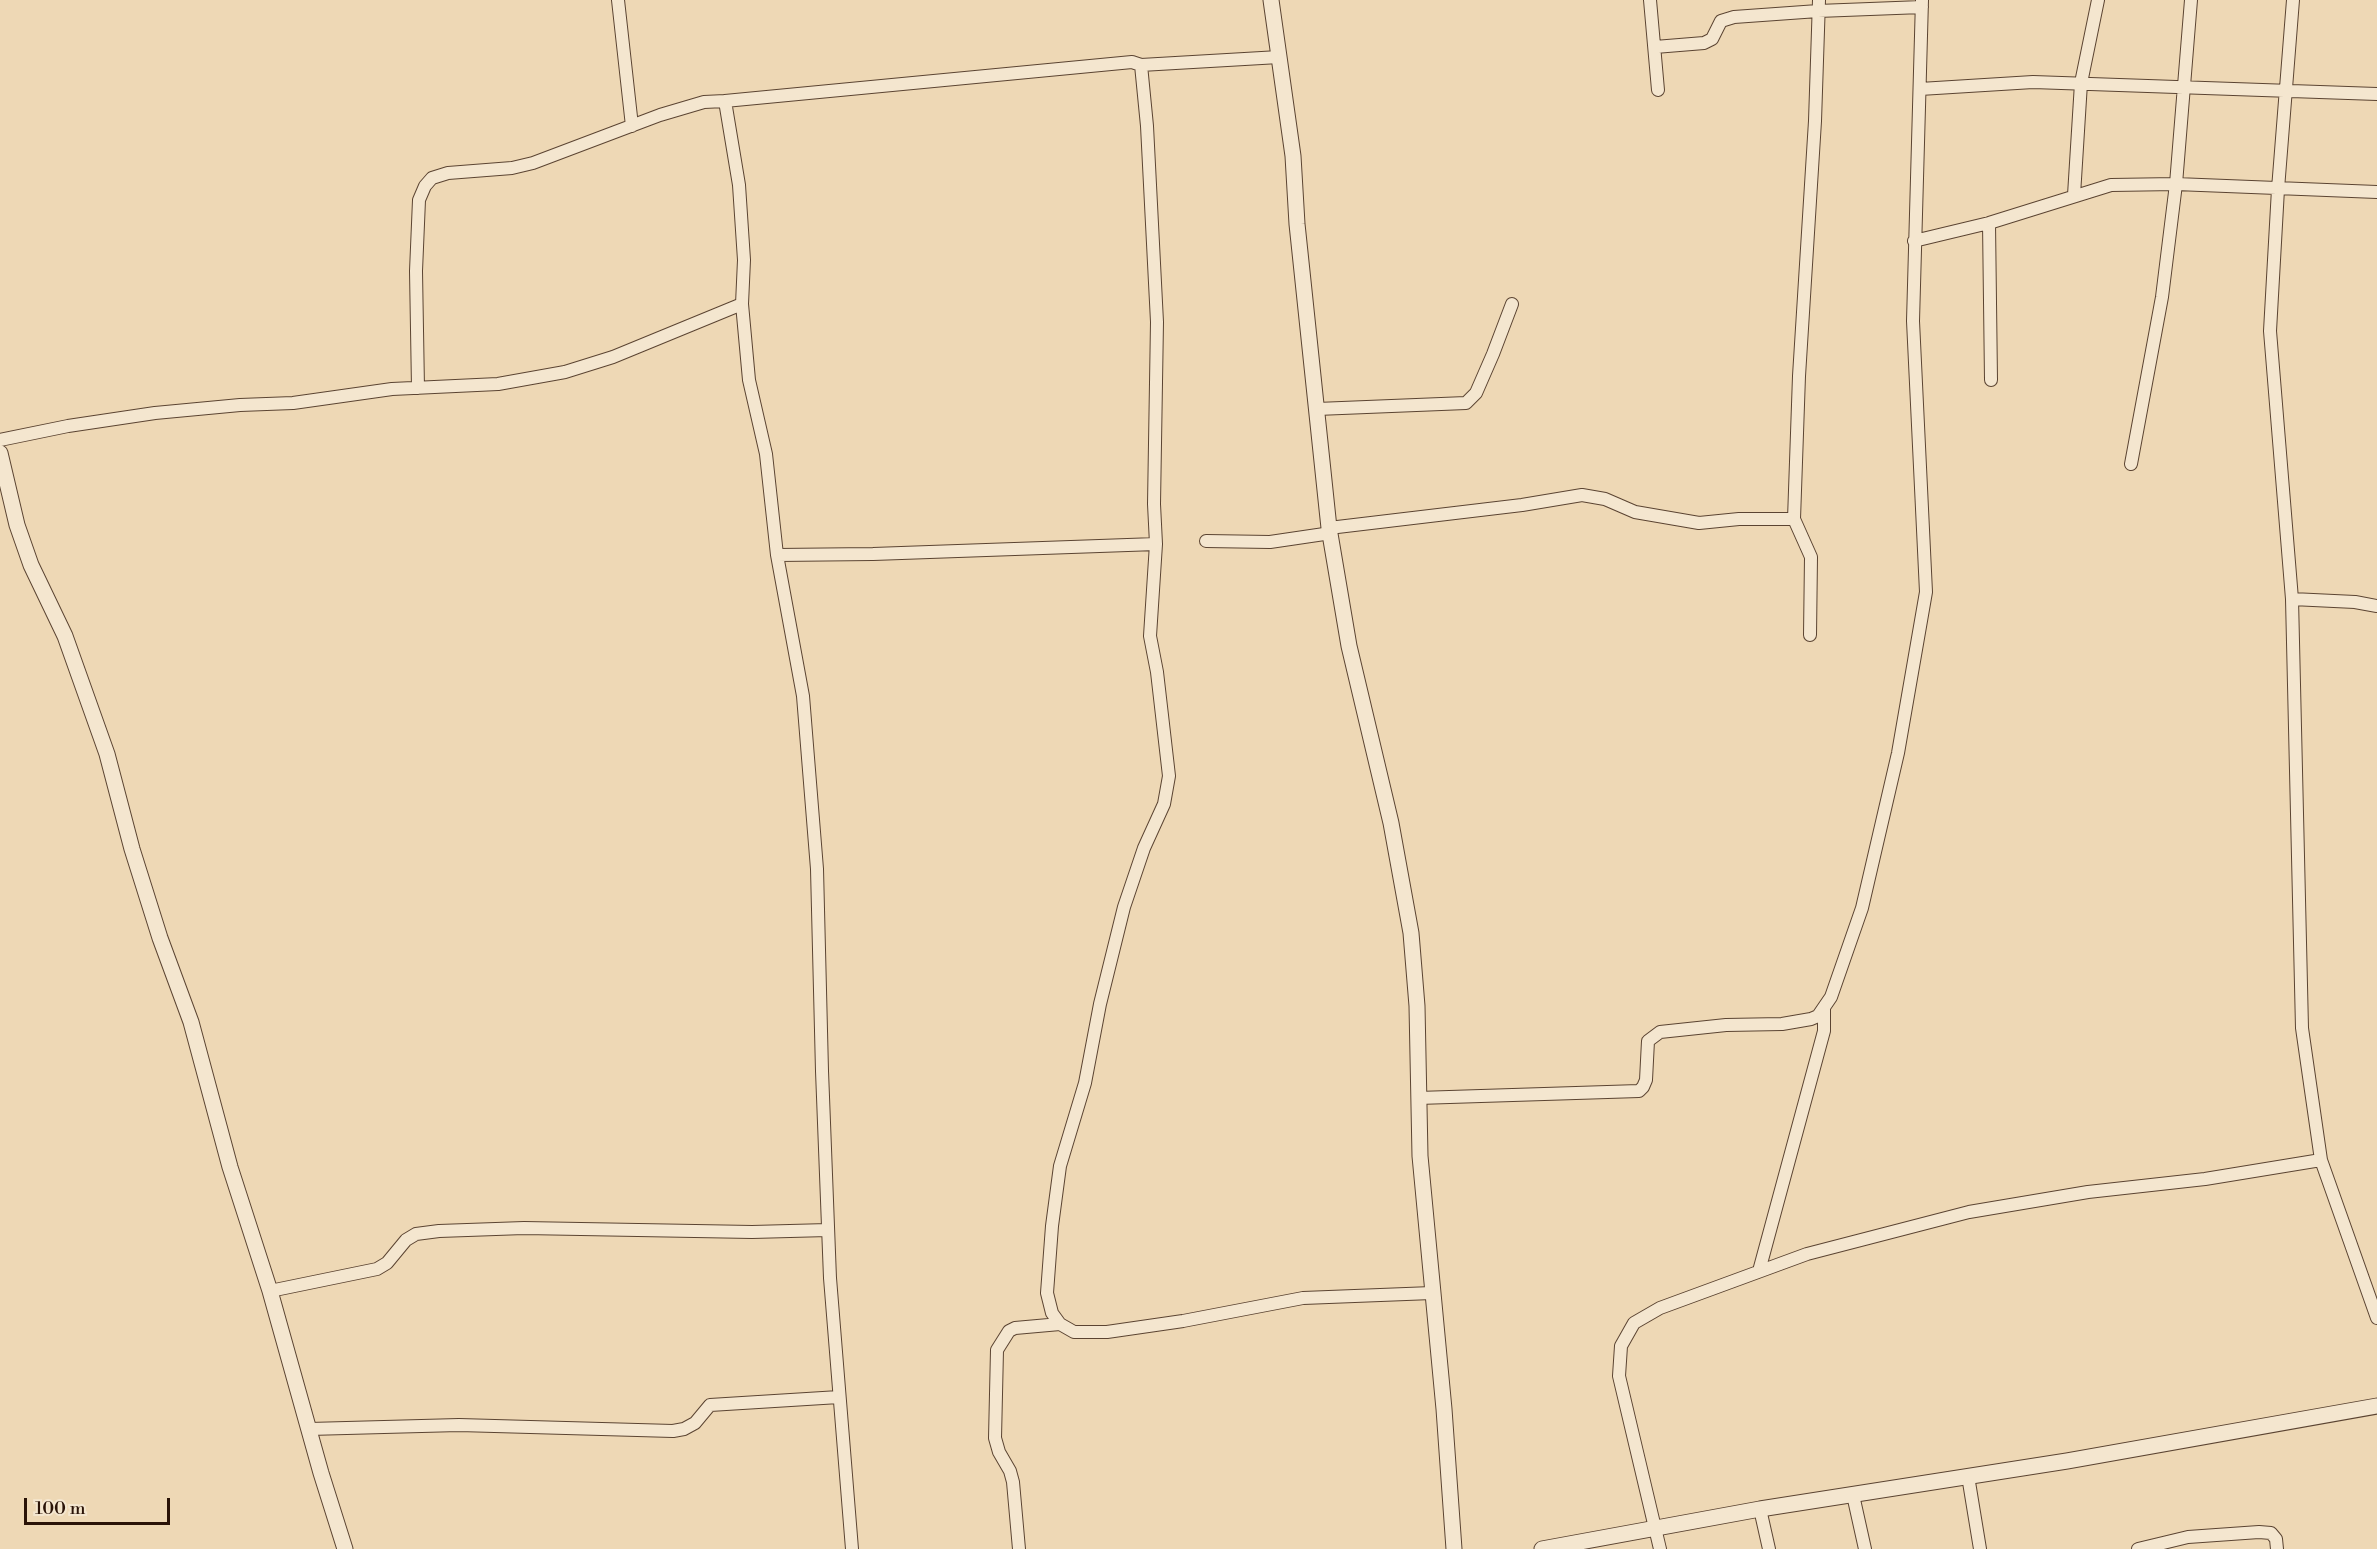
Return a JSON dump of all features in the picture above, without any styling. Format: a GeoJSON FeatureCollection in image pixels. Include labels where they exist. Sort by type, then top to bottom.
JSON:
{"type":"FeatureCollection","features":[{"type":"Feature","properties":{"kind":"street"},"geometry":{"type":"LineString","coordinates":[[618,0],[632,126]]}},
{"type":"Feature","properties":{"kind":"street"},"geometry":{"type":"LineString","coordinates":[[1271,0],[1293,156],[1297,224],[1330,530],[1349,646],[1391,823],[1409,923],[1416,996],[1420,1156],[1444,1409],[1454,1549]]}},
{"type":"Feature","properties":{"kind":"street"},"geometry":{"type":"LineString","coordinates":[[1650,0],[1658,90]]}},
{"type":"Feature","properties":{"kind":"street"},"geometry":{"type":"LineString","coordinates":[[2074,195],[2081,83],[2098,0]]}},
{"type":"Feature","properties":{"kind":"street"},"geometry":{"type":"LineString","coordinates":[[2131,464],[2162,297],[2175,184],[2191,0]]}},
{"type":"Feature","properties":{"kind":"street"},"geometry":{"type":"LineString","coordinates":[[2293,0],[2278,189],[2270,331],[2292,600],[2302,1028],[2321,1160],[2377,1318]]}},
{"type":"Feature","properties":{"kind":"street"},"geometry":{"type":"LineString","coordinates":[[1418,1098],[1632,1092],[1643,1087],[1647,1069],[1648,1041],[1660,1032],[1802,1021],[1818,1016],[1831,997],[1862,908],[1898,753],[1924,614],[1926,571],[1913,321],[1922,4],[1819,5],[1725,19],[1721,21],[1712,39],[1704,43],[1654,47]]}},
{"type":"Feature","properties":{"kind":"street"},"geometry":{"type":"LineString","coordinates":[[1810,634],[1811,556],[1794,519],[1798,376],[1815,122],[1819,5]]}},
{"type":"Feature","properties":{"kind":"street"},"geometry":{"type":"LineString","coordinates":[[418,388],[416,271],[419,200],[424,186],[432,178],[448,173],[512,168],[533,163],[693,105],[1132,62],[1142,65],[1279,57]]}},
{"type":"Feature","properties":{"kind":"street"},"geometry":{"type":"LineString","coordinates":[[1142,65],[1148,126],[1157,322],[1154,504],[1156,544],[1150,636],[1157,672],[1169,776],[1164,804],[1144,848],[1124,907],[1100,1004],[1084,1083],[1060,1166],[1052,1226],[1047,1293],[1052,1313],[1060,1324],[1074,1332],[1107,1332],[1183,1321],[1303,1298],[1432,1293]]}},
{"type":"Feature","properties":{"kind":"street"},"geometry":{"type":"LineString","coordinates":[[1920,89],[2033,82],[2377,94]]}},
{"type":"Feature","properties":{"kind":"street"},"geometry":{"type":"LineString","coordinates":[[725,101],[739,185],[744,260],[742,304],[749,380],[766,454],[777,555],[803,696],[817,869],[828,1230],[852,1549]]}},
{"type":"Feature","properties":{"kind":"street"},"geometry":{"type":"LineString","coordinates":[[1914,241],[1989,223],[2111,185],[2175,184],[2377,192]]}},
{"type":"Feature","properties":{"kind":"street"},"geometry":{"type":"LineString","coordinates":[[1989,223],[1991,380]]}},
{"type":"Feature","properties":{"kind":"street"},"geometry":{"type":"LineString","coordinates":[[0,440],[68,426],[155,413],[240,405],[293,403],[352,393],[498,384],[565,372],[613,357],[742,304]]}},
{"type":"Feature","properties":{"kind":"street"},"geometry":{"type":"LineString","coordinates":[[1317,409],[1466,403],[1476,393],[1512,304]]}},
{"type":"Feature","properties":{"kind":"street"},"geometry":{"type":"LineString","coordinates":[[0,453],[17,525],[27,555],[65,636],[107,753],[132,849],[190,1022],[230,1167],[270,1291],[345,1549]]}},
{"type":"Feature","properties":{"kind":"street"},"geometry":{"type":"LineString","coordinates":[[1206,542],[1270,542],[1330,530],[1582,495],[1605,498],[1635,513],[1699,523],[1739,519],[1794,519]]}},
{"type":"Feature","properties":{"kind":"street"},"geometry":{"type":"LineString","coordinates":[[777,555],[1156,544]]}},
{"type":"Feature","properties":{"kind":"street"},"geometry":{"type":"LineString","coordinates":[[2292,600],[2355,602],[2377,606]]}},
{"type":"Feature","properties":{"kind":"street"},"geometry":{"type":"LineString","coordinates":[[1759,1271],[1824,1031],[1824,1009]]}},
{"type":"Feature","properties":{"kind":"street"},"geometry":{"type":"LineString","coordinates":[[1660,1549],[1619,1376],[1621,1346],[1634,1323],[1660,1308],[1807,1254],[1969,1212],[2088,1191],[2205,1179],[2321,1160]]}},
{"type":"Feature","properties":{"kind":"street"},"geometry":{"type":"LineString","coordinates":[[270,1291],[377,1269],[387,1263],[406,1240],[416,1234],[439,1231],[524,1228],[752,1232],[828,1230]]}},
{"type":"Feature","properties":{"kind":"street"},"geometry":{"type":"LineString","coordinates":[[1018,1549],[1013,1482],[995,1438],[997,1350],[1010,1331],[1015,1328],[1060,1324]]}},
{"type":"Feature","properties":{"kind":"street"},"geometry":{"type":"LineString","coordinates":[[309,1430],[459,1425],[673,1431],[684,1430],[695,1423],[710,1405],[839,1397]]}},
{"type":"Feature","properties":{"kind":"street"},"geometry":{"type":"LineString","coordinates":[[1542,1549],[1760,1509],[2377,1406]]}},
{"type":"Feature","properties":{"kind":"street"},"geometry":{"type":"LineString","coordinates":[[1968,1476],[1980,1549]]}},
{"type":"Feature","properties":{"kind":"street"},"geometry":{"type":"LineString","coordinates":[[1853,1495],[1865,1549]]}},
{"type":"Feature","properties":{"kind":"street"},"geometry":{"type":"LineString","coordinates":[[1760,1509],[1769,1549]]}},
{"type":"Feature","properties":{"kind":"street"},"geometry":{"type":"LineString","coordinates":[[2139,1549],[2188,1537],[2259,1532],[2271,1533],[2276,1539],[2277,1549]]}}]}
